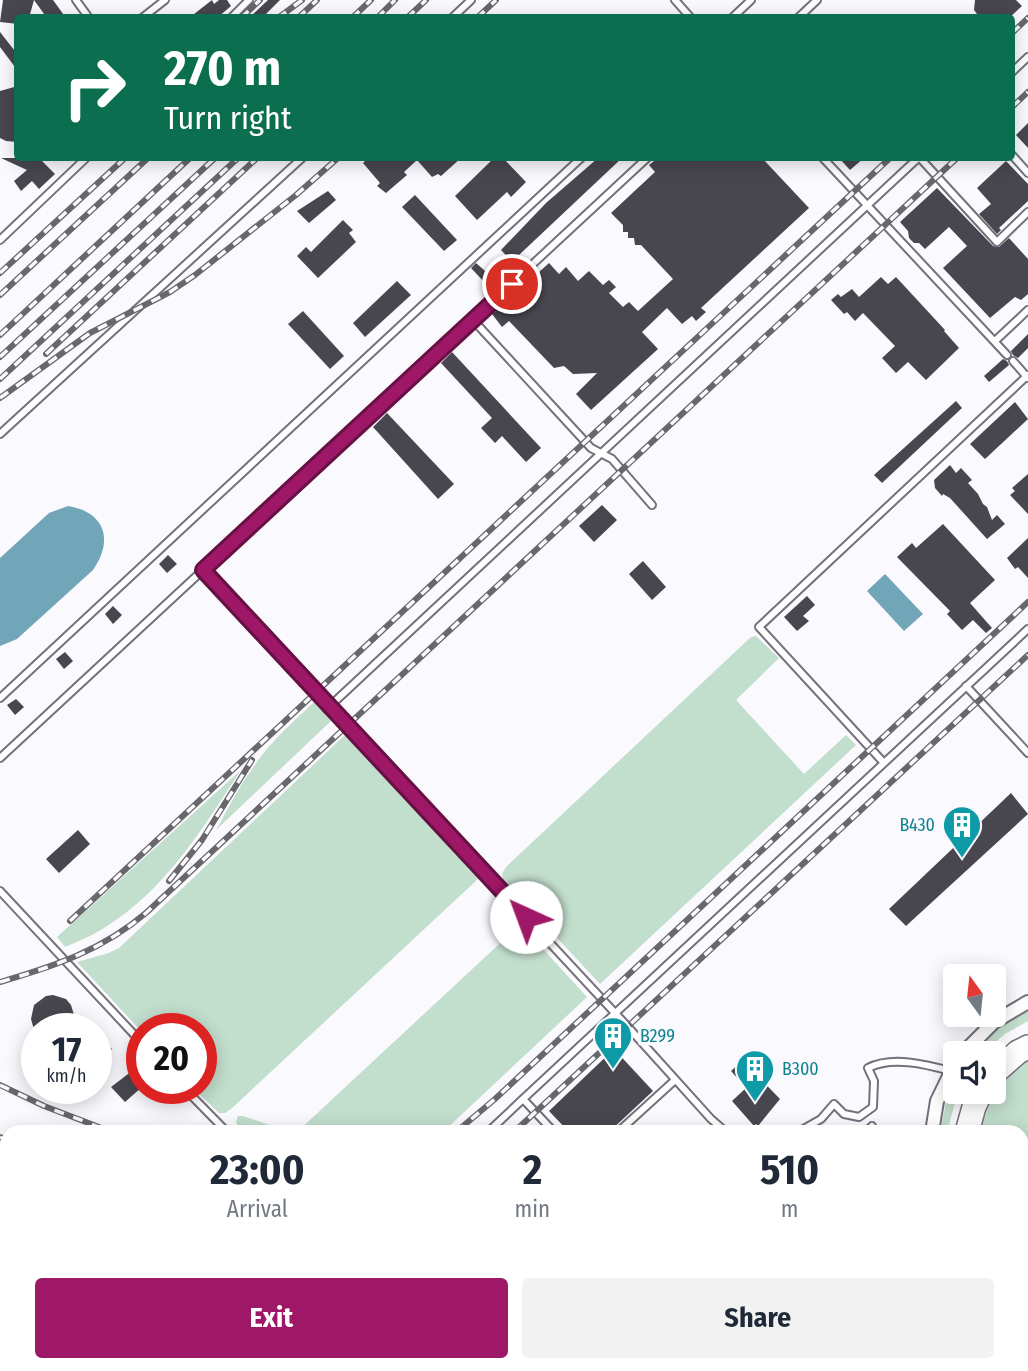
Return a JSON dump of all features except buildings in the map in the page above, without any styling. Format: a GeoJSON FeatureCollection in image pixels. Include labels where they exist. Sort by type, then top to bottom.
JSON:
{"type":"FeatureCollection","features":[{"type":"Feature","properties":{"kind":"highway"},"geometry":{"type":"LineString","coordinates":[[1006,1047],[1028,1033]]}},
{"type":"Feature","properties":{"kind":"highway"},"geometry":{"type":"LineString","coordinates":[[1006,1062],[1028,1047]]}},
{"type":"Feature","properties":{"kind":"highway"},"geometry":{"type":"LineString","coordinates":[[956,1125],[963,1104]]}},
{"type":"Feature","properties":{"kind":"highway"},"geometry":{"type":"LineString","coordinates":[[969,1125],[975,1104]]}},
{"type":"Feature","properties":{"kind":"street"},"geometry":{"type":"LineString","coordinates":[[975,1041],[993,1022],[1028,1002]]}},
{"type":"Feature","properties":{"kind":"street"},"geometry":{"type":"LineString","coordinates":[[933,1125],[937,1101],[943,1088]]}},
{"type":"Feature","properties":{"kind":"lane"},"geometry":{"type":"LineString","coordinates":[[147,14],[165,0]]}},
{"type":"Feature","properties":{"kind":"lane"},"geometry":{"type":"LineString","coordinates":[[235,14],[249,0]]}},
{"type":"Feature","properties":{"kind":"lane"},"geometry":{"type":"LineString","coordinates":[[456,14],[471,0]]}},
{"type":"Feature","properties":{"kind":"lane"},"geometry":{"type":"LineString","coordinates":[[675,0],[687,14]]}},
{"type":"Feature","properties":{"kind":"lane"},"geometry":{"type":"LineString","coordinates":[[736,14],[751,0]]}},
{"type":"Feature","properties":{"kind":"lane"},"geometry":{"type":"LineString","coordinates":[[802,14],[817,0]]}},
{"type":"Feature","properties":{"kind":"lane"},"geometry":{"type":"LineString","coordinates":[[1015,69],[1028,57]]}},
{"type":"Feature","properties":{"kind":"lane"},"geometry":{"type":"LineString","coordinates":[[1015,158],[1028,173]]}},
{"type":"Feature","properties":{"kind":"lane"},"geometry":{"type":"LineString","coordinates":[[0,240],[83,161]]}},
{"type":"Feature","properties":{"kind":"lane"},"geometry":{"type":"LineString","coordinates":[[0,433],[299,161]]}},
{"type":"Feature","properties":{"kind":"lane"},"geometry":{"type":"LineString","coordinates":[[0,698],[578,161]]}},
{"type":"Feature","properties":{"kind":"lane"},"geometry":{"type":"LineString","coordinates":[[0,758],[644,161]]}},
{"type":"Feature","properties":{"kind":"lane"},"geometry":{"type":"LineString","coordinates":[[826,161],[1007,355]]}},
{"type":"Feature","properties":{"kind":"lane"},"geometry":{"type":"LineString","coordinates":[[330,706],[916,161]]}},
{"type":"Feature","properties":{"kind":"lane"},"geometry":{"type":"LineString","coordinates":[[922,161],[997,242],[1028,212]]}},
{"type":"Feature","properties":{"kind":"lane"},"geometry":{"type":"LineString","coordinates":[[995,341],[1028,310]]}},
{"type":"Feature","properties":{"kind":"lane"},"geometry":{"type":"LineString","coordinates":[[473,320],[591,448],[612,459],[652,505]]}},
{"type":"Feature","properties":{"kind":"lane"},"geometry":{"type":"LineString","coordinates":[[884,763],[759,627],[1027,376],[1013,361]]}},
{"type":"Feature","properties":{"kind":"lane"},"geometry":{"type":"LineString","coordinates":[[203,570],[719,1125]]}},
{"type":"Feature","properties":{"kind":"lane"},"geometry":{"type":"LineString","coordinates":[[495,1125],[1028,629]]}},
{"type":"Feature","properties":{"kind":"lane"},"geometry":{"type":"LineString","coordinates":[[966,686],[1028,753]]}},
{"type":"Feature","properties":{"kind":"lane"},"geometry":{"type":"LineString","coordinates":[[0,891],[126,1026]]}},
{"type":"Feature","properties":{"kind":"lane"},"geometry":{"type":"LineString","coordinates":[[810,1125],[821,1119],[834,1104],[844,1114],[859,1117],[873,1107],[874,1081],[868,1068],[876,1064],[890,1062],[943,1066]]}},
{"type":"Feature","properties":{"kind":"lane"},"geometry":{"type":"LineString","coordinates":[[626,1125],[676,1080]]}},
{"type":"Feature","properties":{"kind":"lane"},"geometry":{"type":"LineString","coordinates":[[523,1099],[547,1125]]}},
{"type":"Feature","properties":{"kind":"lane"},"geometry":{"type":"LineString","coordinates":[[200,1104],[220,1125]]}},
{"type":"Feature","properties":{"kind":"green space"},"geometry":{"type":"Polygon","coordinates":[[[756,636],[779,658],[736,700],[804,774],[846,735],[856,745],[600,984],[503,880],[502,874],[506,867],[751,637],[756,636]]]}},
{"type":"Feature","properties":{"kind":"green space"},"geometry":{"type":"Polygon","coordinates":[[[315,701],[331,721],[216,830],[242,784],[266,750],[315,701]]]}},
{"type":"Feature","properties":{"kind":"green space"},"geometry":{"type":"Polygon","coordinates":[[[346,734],[478,879],[225,1113],[219,1113],[210,1104],[217,1104],[217,1013],[126,1015],[77,962],[119,948],[346,734]]]}},
{"type":"Feature","properties":{"kind":"green space"},"geometry":{"type":"Polygon","coordinates":[[[241,770],[181,857],[146,896],[104,928],[65,947],[57,937],[241,770]]]}},
{"type":"Feature","properties":{"kind":"green space"},"geometry":{"type":"Polygon","coordinates":[[[508,911],[587,997],[450,1125],[305,1125],[510,934],[498,921],[508,911]]]}},
{"type":"Feature","properties":{"kind":"green space"},"geometry":{"type":"Polygon","coordinates":[[[1028,1010],[1028,1021],[997,1041],[984,1041],[996,1028],[1006,1027],[1006,1022],[1028,1010]]]}},
{"type":"Feature","properties":{"kind":"green space"},"geometry":{"type":"Polygon","coordinates":[[[1028,1061],[1028,1125],[983,1125],[991,1104],[1006,1104],[1006,1079],[1028,1061]]]}},
{"type":"Feature","properties":{"kind":"green space"},"geometry":{"type":"Polygon","coordinates":[[[946,1104],[955,1104],[949,1125],[941,1125],[946,1104]]]}},
{"type":"Feature","properties":{"kind":"green space"},"geometry":{"type":"Polygon","coordinates":[[[238,1116],[243,1116],[269,1125],[238,1125],[238,1116]]]}},
{"type":"Feature","properties":{"kind":"water"},"geometry":{"type":"Polygon","coordinates":[[[68,506],[81,509],[98,521],[104,538],[99,559],[93,570],[17,639],[0,646],[0,558],[49,513],[68,506]]]}},
{"type":"Feature","properties":{"kind":"water"},"geometry":{"type":"Polygon","coordinates":[[[885,574],[923,614],[904,631],[867,591],[885,574]]]}},
{"type":"Feature","properties":{"kind":"railway"},"geometry":{"type":"LineString","coordinates":[[245,14],[260,0]]}},
{"type":"Feature","properties":{"kind":"railway"},"geometry":{"type":"LineString","coordinates":[[283,14],[302,0]]}},
{"type":"Feature","properties":{"kind":"railway"},"geometry":{"type":"LineString","coordinates":[[302,14],[317,0]]}},
{"type":"Feature","properties":{"kind":"railway"},"geometry":{"type":"LineString","coordinates":[[356,14],[371,0]]}},
{"type":"Feature","properties":{"kind":"railway"},"geometry":{"type":"LineString","coordinates":[[381,14],[395,0]]}},
{"type":"Feature","properties":{"kind":"railway"},"geometry":{"type":"LineString","coordinates":[[411,14],[426,0]]}},
{"type":"Feature","properties":{"kind":"railway"},"geometry":{"type":"LineString","coordinates":[[481,14],[496,0]]}},
{"type":"Feature","properties":{"kind":"railway"},"geometry":{"type":"LineString","coordinates":[[1015,30],[1028,18]]}},
{"type":"Feature","properties":{"kind":"railway"},"geometry":{"type":"LineString","coordinates":[[1015,104],[1028,92]]}},
{"type":"Feature","properties":{"kind":"railway"},"geometry":{"type":"LineString","coordinates":[[0,273],[122,161]]}},
{"type":"Feature","properties":{"kind":"railway"},"geometry":{"type":"LineString","coordinates":[[0,295],[145,161]]}},
{"type":"Feature","properties":{"kind":"railway"},"geometry":{"type":"LineString","coordinates":[[0,335],[187,161]]}},
{"type":"Feature","properties":{"kind":"railway"},"geometry":{"type":"LineString","coordinates":[[0,357],[212,161]]}},
{"type":"Feature","properties":{"kind":"railway"},"geometry":{"type":"LineString","coordinates":[[0,379],[235,161]]}},
{"type":"Feature","properties":{"kind":"railway"},"geometry":{"type":"LineString","coordinates":[[46,354],[254,161]]}},
{"type":"Feature","properties":{"kind":"railway"},"geometry":{"type":"LineString","coordinates":[[0,398],[90,333],[170,292],[195,275],[335,161]]}},
{"type":"Feature","properties":{"kind":"railway"},"geometry":{"type":"LineString","coordinates":[[70,921],[887,161]]}},
{"type":"Feature","properties":{"kind":"railway"},"geometry":{"type":"LineString","coordinates":[[0,982],[40,970],[96,947],[147,912],[954,161]]}},
{"type":"Feature","properties":{"kind":"railway"},"geometry":{"type":"LineString","coordinates":[[464,1125],[1028,602]]}},
{"type":"Feature","properties":{"kind":"railway"},"geometry":{"type":"LineString","coordinates":[[522,1125],[1028,655]]}},
{"type":"Feature","properties":{"kind":"railway"},"geometry":{"type":"LineString","coordinates":[[169,881],[202,840],[252,760]]}},
{"type":"Feature","properties":{"kind":"railway"},"geometry":{"type":"LineString","coordinates":[[0,1085],[94,1125]]}},
{"type":"Feature","properties":{"kind":"place","name":"B430"},"geometry":{"type":"Point","coordinates":[962,859]}},
{"type":"Feature","properties":{"kind":"place","name":"B299"},"geometry":{"type":"Point","coordinates":[613,1070]}},
{"type":"Feature","properties":{"kind":"place","name":"B300"},"geometry":{"type":"Point","coordinates":[755,1103]}},
{"type":"Feature","properties":{"kind":"route"},"geometry":{"type":"LineString","coordinates":[[512,284],[203,570],[526,917]]}}]}
